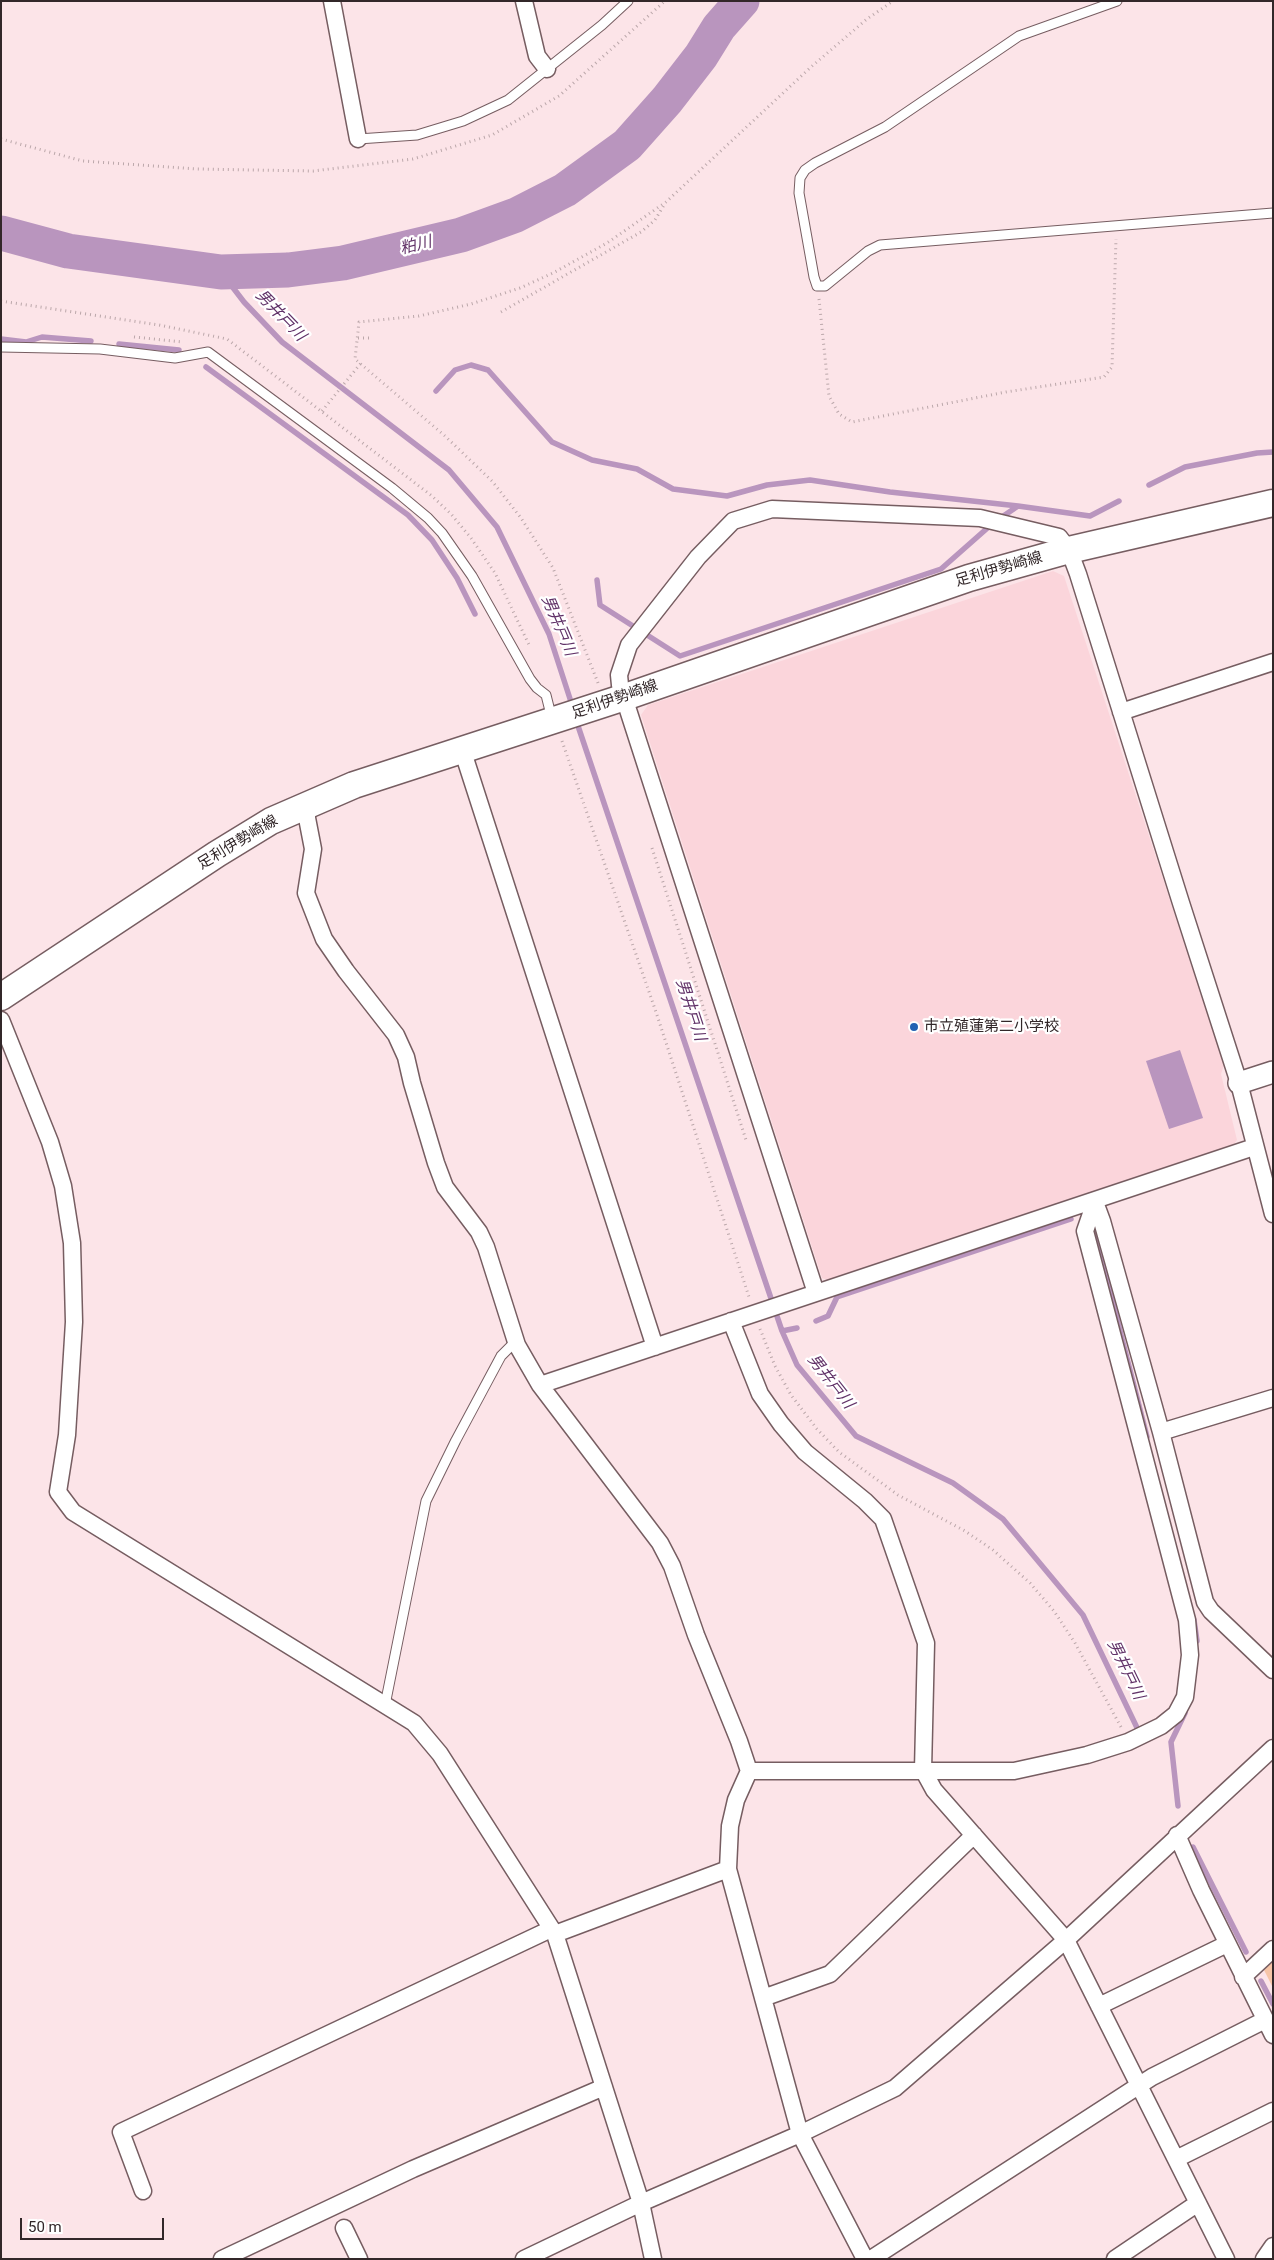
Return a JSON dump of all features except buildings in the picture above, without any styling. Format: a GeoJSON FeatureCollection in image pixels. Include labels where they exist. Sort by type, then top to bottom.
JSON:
{"type":"FeatureCollection","features":[{"type":"Feature","properties":{"kind":"main road","name":"足利伊勢崎線"},"geometry":{"type":"LineString","coordinates":[[1,997],[217,854],[272,821],[354,785],[462,749],[558,724],[608,698],[969,578],[1069,550],[1273,503]]}},
{"type":"Feature","properties":{"kind":"street"},"geometry":{"type":"LineString","coordinates":[[332,1],[358,139]]}},
{"type":"Feature","properties":{"kind":"street"},"geometry":{"type":"LineString","coordinates":[[524,1],[537,56],[546,69]]}},
{"type":"Feature","properties":{"kind":"street"},"geometry":{"type":"LineString","coordinates":[[816,1293],[608,698],[619,675],[629,645],[698,557],[734,521],[772,509],[980,518],[1059,537],[1069,550],[1239,1083],[1254,1147],[1273,1214]]}},
{"type":"Feature","properties":{"kind":"street"},"geometry":{"type":"LineString","coordinates":[[1121,712],[1273,662]]}},
{"type":"Feature","properties":{"kind":"street"},"geometry":{"type":"LineString","coordinates":[[462,749],[655,1347]]}},
{"type":"Feature","properties":{"kind":"street"},"geometry":{"type":"LineString","coordinates":[[307,805],[307,818],[313,849],[306,893],[324,939],[346,971],[396,1035],[406,1057],[412,1084],[445,1187],[479,1232],[486,1246],[516,1341],[540,1385],[660,1543],[672,1566],[696,1635],[740,1741],[749,1771],[736,1800],[730,1826],[728,1869],[800,2134],[865,2259]]}},
{"type":"Feature","properties":{"kind":"street"},"geometry":{"type":"LineString","coordinates":[[1,1020],[50,1142],[63,1186],[72,1244],[74,1331],[67,1434],[58,1492],[73,1512],[414,1723],[440,1754],[553,1932],[641,2202],[652,2259]]}},
{"type":"Feature","properties":{"kind":"street"},"geometry":{"type":"LineString","coordinates":[[1239,1083],[1273,1072]]}},
{"type":"Feature","properties":{"kind":"street"},"geometry":{"type":"LineString","coordinates":[[540,1385],[731,1320],[1095,1202],[1254,1147]]}},
{"type":"Feature","properties":{"kind":"street"},"geometry":{"type":"LineString","coordinates":[[1095,1202],[1161,1432],[1205,1602],[1211,1611],[1273,1670]]}},
{"type":"Feature","properties":{"kind":"street"},"geometry":{"type":"LineString","coordinates":[[749,1771],[1014,1771],[1087,1755],[1128,1742],[1161,1726],[1176,1714],[1185,1697],[1190,1655],[1187,1620],[1085,1232],[1095,1202]]}},
{"type":"Feature","properties":{"kind":"street"},"geometry":{"type":"LineString","coordinates":[[731,1320],[760,1394],[781,1424],[805,1452],[865,1500],[882,1519],[926,1643],[923,1770],[934,1790],[1066,1940],[1226,2259]]}},
{"type":"Feature","properties":{"kind":"street"},"geometry":{"type":"LineString","coordinates":[[1161,1432],[1273,1398]]}},
{"type":"Feature","properties":{"kind":"street"},"geometry":{"type":"LineString","coordinates":[[524,2259],[641,2202],[800,2134],[895,2088],[1066,1940],[1273,1748]]}},
{"type":"Feature","properties":{"kind":"street"},"geometry":{"type":"LineString","coordinates":[[763,1998],[830,1974],[974,1836]]}},
{"type":"Feature","properties":{"kind":"street"},"geometry":{"type":"LineString","coordinates":[[1178,1836],[1200,1890],[1273,2035]]}},
{"type":"Feature","properties":{"kind":"street"},"geometry":{"type":"LineString","coordinates":[[143,2191],[121,2132],[553,1932],[728,1869]]}},
{"type":"Feature","properties":{"kind":"street"},"geometry":{"type":"LineString","coordinates":[[1099,2006],[1226,1944]]}},
{"type":"Feature","properties":{"kind":"street"},"geometry":{"type":"LineString","coordinates":[[1243,1977],[1273,1948]]}},
{"type":"Feature","properties":{"kind":"street"},"geometry":{"type":"LineString","coordinates":[[871,2259],[1140,2087],[1152,2077],[1265,2020]]}},
{"type":"Feature","properties":{"kind":"street"},"geometry":{"type":"LineString","coordinates":[[222,2259],[413,2169],[604,2087]]}},
{"type":"Feature","properties":{"kind":"street"},"geometry":{"type":"LineString","coordinates":[[1176,2159],[1273,2111]]}},
{"type":"Feature","properties":{"kind":"street"},"geometry":{"type":"LineString","coordinates":[[1115,2259],[1198,2203]]}},
{"type":"Feature","properties":{"kind":"street"},"geometry":{"type":"LineString","coordinates":[[344,2228],[359,2259]]}},
{"type":"Feature","properties":{"kind":"street"},"geometry":{"type":"LineString","coordinates":[[1264,2259],[1273,2246]]}},
{"type":"Feature","properties":{"kind":"lane"},"geometry":{"type":"LineString","coordinates":[[358,139],[417,135],[463,121],[508,100],[602,25],[628,1]]}},
{"type":"Feature","properties":{"kind":"lane"},"geometry":{"type":"LineString","coordinates":[[1117,1],[1019,36],[885,127],[805,170],[800,178],[799,193],[817,286],[825,286],[868,251],[880,245],[1273,213]]}},
{"type":"Feature","properties":{"kind":"lane"},"geometry":{"type":"LineString","coordinates":[[1,347],[100,350],[176,358],[208,352],[392,488],[428,518],[472,576],[530,678],[537,688],[546,694],[558,724]]}},
{"type":"Feature","properties":{"kind":"lane"},"geometry":{"type":"LineString","coordinates":[[385,1705],[426,1502],[456,1440],[502,1356],[516,1341]]}},
{"type":"Feature","properties":{"kind":"path"},"geometry":{"type":"LineString","coordinates":[[608,698],[553,568],[521,518],[492,481],[445,436],[355,359],[359,322],[419,316],[471,304],[520,288],[553,274],[607,244],[666,202],[811,66],[867,19],[893,1]]}},
{"type":"Feature","properties":{"kind":"path"},"geometry":{"type":"LineString","coordinates":[[501,312],[642,232],[655,220],[666,202]]}},
{"type":"Feature","properties":{"kind":"path"},"geometry":{"type":"LineString","coordinates":[[817,286],[829,396],[839,414],[852,422],[996,394],[1104,377],[1112,367],[1116,227]]}},
{"type":"Feature","properties":{"kind":"path"},"geometry":{"type":"LineString","coordinates":[[1,301],[159,325],[227,339],[322,411],[361,363]]}},
{"type":"Feature","properties":{"kind":"path"},"geometry":{"type":"LineString","coordinates":[[358,338],[374,338]]}},
{"type":"Feature","properties":{"kind":"path"},"geometry":{"type":"LineString","coordinates":[[558,724],[775,1366],[791,1395],[817,1429],[839,1452],[898,1495],[965,1530],[993,1550],[1030,1583],[1054,1611],[1122,1730]]}},
{"type":"Feature","properties":{"kind":"shaded area"},"geometry":{"type":"Polygon","coordinates":[[[1053,571],[1064,576],[1224,1065],[1221,1074],[1237,1140],[1230,1150],[830,1281],[822,1278],[641,715],[648,705],[1053,571]]]}},
{"type":"Feature","properties":{"kind":"shaded area"},"geometry":{"type":"Polygon","coordinates":[[[1180,1050],[1203,1118],[1169,1129],[1146,1061],[1180,1050]]]}},
{"type":"Feature","properties":{"kind":"shaded area"},"geometry":{"type":"Polygon","coordinates":[[[1273,1961],[1273,1988],[1264,1970],[1273,1961]]]}},
{"type":"Feature","properties":{"kind":"waterway","name":"粕川"},"geometry":{"type":"LineString","coordinates":[[1,233],[68,251],[221,272],[288,270],[343,263],[461,235],[516,215],[565,190],[627,145],[667,100],[701,56],[719,27],[742,1]]}},
{"type":"Feature","properties":{"kind":"waterway","name":"男井戸川"},"geometry":{"type":"LineString","coordinates":[[221,272],[244,302],[282,342],[449,470],[497,527],[549,634],[573,708]]}},
{"type":"Feature","properties":{"kind":"waterway"},"geometry":{"type":"LineString","coordinates":[[1,339],[26,342],[42,337],[91,341]]}},
{"type":"Feature","properties":{"kind":"waterway"},"geometry":{"type":"LineString","coordinates":[[119,344],[179,350]]}},
{"type":"Feature","properties":{"kind":"waterway"},"geometry":{"type":"LineString","coordinates":[[436,391],[455,370],[471,365],[488,370],[552,442],[592,460],[637,469],[673,489],[727,496],[767,485],[810,480],[890,492],[1018,506]]}},
{"type":"Feature","properties":{"kind":"waterway"},"geometry":{"type":"LineString","coordinates":[[206,367],[408,515],[432,540],[457,578],[475,614]]}},
{"type":"Feature","properties":{"kind":"waterway"},"geometry":{"type":"LineString","coordinates":[[1149,485],[1185,467],[1257,453],[1273,452]]}},
{"type":"Feature","properties":{"kind":"waterway"},"geometry":{"type":"LineString","coordinates":[[999,519],[1018,506],[1090,516],[1119,501]]}},
{"type":"Feature","properties":{"kind":"waterway"},"geometry":{"type":"LineString","coordinates":[[597,580],[600,605],[680,656],[941,569],[992,524]]}},
{"type":"Feature","properties":{"kind":"waterway","name":"男井戸川"},"geometry":{"type":"LineString","coordinates":[[576,720],[782,1331],[797,1365],[856,1436],[953,1483],[1003,1519],[1083,1615],[1140,1734]]}},
{"type":"Feature","properties":{"kind":"waterway"},"geometry":{"type":"LineString","coordinates":[[816,1321],[828,1316],[837,1297],[1071,1219]]}},
{"type":"Feature","properties":{"kind":"waterway"},"geometry":{"type":"LineString","coordinates":[[1095,1233],[1147,1437]]}},
{"type":"Feature","properties":{"kind":"waterway"},"geometry":{"type":"LineString","coordinates":[[782,1331],[797,1328]]}},
{"type":"Feature","properties":{"kind":"waterway"},"geometry":{"type":"LineString","coordinates":[[1194,1620],[1197,1641]]}},
{"type":"Feature","properties":{"kind":"waterway","name":"男井戸川"},"geometry":{"type":"LineString","coordinates":[[1178,1806],[1171,1742],[1185,1713]]}},
{"type":"Feature","properties":{"kind":"waterway","name":"男井戸川"},"geometry":{"type":"LineString","coordinates":[[1193,1847],[1246,1952]]}},
{"type":"Feature","properties":{"kind":"waterway","name":"男井戸川"},"geometry":{"type":"LineString","coordinates":[[1261,1981],[1273,2004]]}},
{"type":"Feature","properties":{"kind":"place","name":"市立殖蓮第二小学校"},"geometry":{"type":"Point","coordinates":[914,1027]}}]}
